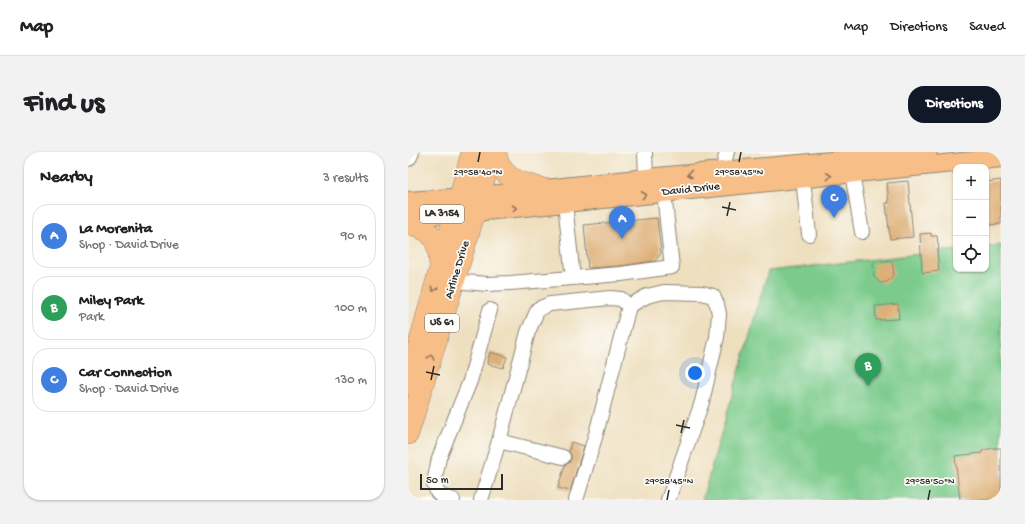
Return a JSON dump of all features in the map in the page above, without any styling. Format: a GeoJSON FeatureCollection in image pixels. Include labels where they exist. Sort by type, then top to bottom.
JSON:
{"type":"FeatureCollection","features":[{"type":"Feature","properties":{"kind":"highway","name":"Airline Drive"},"geometry":{"type":"LineString","coordinates":[[467,205],[472,152]]}},
{"type":"Feature","properties":{"kind":"highway","name":"Airline Drive"},"geometry":{"type":"LineString","coordinates":[[408,434],[447,274],[467,205],[492,152]]}},
{"type":"Feature","properties":{"kind":"highway"},"geometry":{"type":"LineString","coordinates":[[496,152],[496,158],[503,171],[516,181],[544,189]]}},
{"type":"Feature","properties":{"kind":"highway"},"geometry":{"type":"LineString","coordinates":[[408,225],[419,227],[431,235],[437,245],[447,274]]}},
{"type":"Feature","properties":{"kind":"highway","name":"Airline Drive"},"geometry":{"type":"LineString","coordinates":[[408,385],[447,274]]}},
{"type":"Feature","properties":{"kind":"main road","name":"David Drive"},"geometry":{"type":"LineString","coordinates":[[467,205],[544,189],[928,152]]}},
{"type":"Feature","properties":{"kind":"main road","name":"David Drive"},"geometry":{"type":"LineString","coordinates":[[467,205],[565,203],[664,193],[800,165],[852,173],[1001,158]]}},
{"type":"Feature","properties":{"kind":"main road","name":"LA 3154"},"geometry":{"type":"LineString","coordinates":[[408,201],[467,205]]}},
{"type":"Feature","properties":{"kind":"main road","name":"LA 3154"},"geometry":{"type":"LineString","coordinates":[[408,217],[467,205]]}},
{"type":"Feature","properties":{"kind":"lane"},"geometry":{"type":"LineString","coordinates":[[408,159],[410,158],[412,152]]}},
{"type":"Feature","properties":{"kind":"lane"},"geometry":{"type":"LineString","coordinates":[[645,152],[646,178]]}},
{"type":"Feature","properties":{"kind":"lane"},"geometry":{"type":"LineString","coordinates":[[722,171],[727,152]]}},
{"type":"Feature","properties":{"kind":"lane"},"geometry":{"type":"LineString","coordinates":[[800,165],[809,234]]}},
{"type":"Feature","properties":{"kind":"lane"},"geometry":{"type":"LineString","coordinates":[[852,173],[862,232]]}},
{"type":"Feature","properties":{"kind":"lane"},"geometry":{"type":"LineString","coordinates":[[447,274],[487,284],[621,274],[672,267],[664,193]]}},
{"type":"Feature","properties":{"kind":"lane"},"geometry":{"type":"LineString","coordinates":[[565,203],[573,278]]}},
{"type":"Feature","properties":{"kind":"lane"},"geometry":{"type":"LineString","coordinates":[[576,500],[596,434],[630,306],[647,296],[664,292],[702,293],[713,296],[718,304],[719,314],[716,337],[702,402],[668,500]]}},
{"type":"Feature","properties":{"kind":"lane"},"geometry":{"type":"LineString","coordinates":[[481,500],[499,441],[528,332],[538,309],[550,304],[610,298],[622,299],[630,306]]}},
{"type":"Feature","properties":{"kind":"lane"},"geometry":{"type":"LineString","coordinates":[[453,500],[441,496],[437,492],[434,483],[436,470],[439,458],[470,381],[490,310]]}},
{"type":"Feature","properties":{"kind":"lane"},"geometry":{"type":"LineString","coordinates":[[499,441],[563,457]]}},
{"type":"Feature","properties":{"kind":"green space"},"geometry":{"type":"Polygon","coordinates":[[[1001,245],[1001,500],[702,500],[768,271],[953,250],[953,272],[989,272],[989,247],[1001,245]]]}},
{"type":"Feature","properties":{"kind":"building"},"geometry":{"type":"Polygon","coordinates":[[[1001,180],[1001,224],[989,225],[989,182],[1001,180]]]}},
{"type":"Feature","properties":{"kind":"building"},"geometry":{"type":"Polygon","coordinates":[[[908,181],[913,237],[890,239],[886,203],[889,203],[887,183],[908,181]]]}},
{"type":"Feature","properties":{"kind":"building"},"geometry":{"type":"Polygon","coordinates":[[[657,218],[661,253],[655,261],[620,266],[588,268],[584,225],[657,218]]]}},
{"type":"Feature","properties":{"kind":"building"},"geometry":{"type":"Polygon","coordinates":[[[931,233],[931,236],[937,236],[939,271],[922,273],[920,234],[931,233]]]}},
{"type":"Feature","properties":{"kind":"building"},"geometry":{"type":"Polygon","coordinates":[[[892,261],[894,274],[887,282],[881,283],[874,277],[873,263],[892,261]]]}},
{"type":"Feature","properties":{"kind":"building"},"geometry":{"type":"Polygon","coordinates":[[[898,304],[899,319],[876,320],[875,306],[898,304]]]}},
{"type":"Feature","properties":{"kind":"building"},"geometry":{"type":"Polygon","coordinates":[[[490,352],[507,357],[503,368],[487,364],[490,352]]]}},
{"type":"Feature","properties":{"kind":"building"},"geometry":{"type":"Polygon","coordinates":[[[571,442],[584,446],[570,491],[558,488],[565,465],[569,463],[571,459],[569,451],[571,442]]]}},
{"type":"Feature","properties":{"kind":"building"},"geometry":{"type":"Polygon","coordinates":[[[992,448],[1001,448],[1001,500],[960,500],[955,456],[982,453],[982,451],[992,448]]]}},
{"type":"Feature","properties":{"kind":"place","name":"Car Connection"},"geometry":{"type":"Point","coordinates":[834,218]}},
{"type":"Feature","properties":{"kind":"place","name":"La Morenita"},"geometry":{"type":"Point","coordinates":[622,239]}},
{"type":"Feature","properties":{"kind":"place","name":"Miley Park"},"geometry":{"type":"Point","coordinates":[868,386]}}]}
